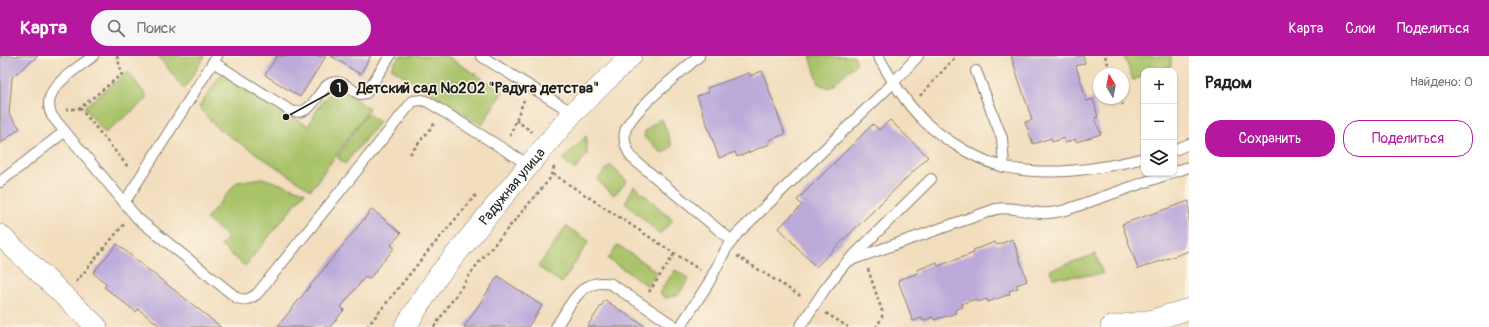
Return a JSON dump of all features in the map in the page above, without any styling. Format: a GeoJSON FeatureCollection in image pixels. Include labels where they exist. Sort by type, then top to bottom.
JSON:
{"type":"FeatureCollection","features":[{"type":"Feature","properties":{"kind":"street","name":"Радужная улица"},"geometry":{"type":"LineString","coordinates":[[405,327],[438,276],[529,165],[573,114],[631,56]]}},
{"type":"Feature","properties":{"kind":"street"},"geometry":{"type":"LineString","coordinates":[[0,235],[97,327]]}},
{"type":"Feature","properties":{"kind":"street"},"geometry":{"type":"LineString","coordinates":[[1111,327],[1153,320],[1189,309]]}},
{"type":"Feature","properties":{"kind":"lane"},"geometry":{"type":"LineString","coordinates":[[93,56],[56,86],[48,99],[50,112],[64,132],[133,214],[237,298],[247,299],[257,294],[409,104],[422,100],[529,165]]}},
{"type":"Feature","properties":{"kind":"lane"},"geometry":{"type":"LineString","coordinates":[[124,203],[215,59],[291,111],[297,113],[310,108],[320,92],[329,85],[341,83],[356,94],[366,93],[390,56]]}},
{"type":"Feature","properties":{"kind":"lane"},"geometry":{"type":"LineString","coordinates":[[481,56],[573,114]]}},
{"type":"Feature","properties":{"kind":"lane"},"geometry":{"type":"LineString","coordinates":[[699,56],[633,115],[625,132],[625,145],[632,158],[729,245]]}},
{"type":"Feature","properties":{"kind":"lane"},"geometry":{"type":"LineString","coordinates":[[878,56],[893,83],[926,122],[948,139],[986,161],[1004,167],[1029,171],[1061,171],[1094,168],[1141,159]]}},
{"type":"Feature","properties":{"kind":"lane"},"geometry":{"type":"LineString","coordinates":[[680,327],[712,278],[729,245],[893,83],[918,56]]}},
{"type":"Feature","properties":{"kind":"lane"},"geometry":{"type":"LineString","coordinates":[[976,70],[1002,138],[1005,154],[1004,167]]}},
{"type":"Feature","properties":{"kind":"lane"},"geometry":{"type":"LineString","coordinates":[[0,182],[64,132]]}},
{"type":"Feature","properties":{"kind":"lane"},"geometry":{"type":"LineString","coordinates":[[1177,149],[1189,144]]}},
{"type":"Feature","properties":{"kind":"lane"},"geometry":{"type":"LineString","coordinates":[[1177,171],[1189,167]]}},
{"type":"Feature","properties":{"kind":"lane"},"geometry":{"type":"LineString","coordinates":[[848,261],[996,209],[1015,208],[1039,213],[1055,213],[1162,176]]}},
{"type":"Feature","properties":{"kind":"lane"},"geometry":{"type":"LineString","coordinates":[[800,327],[832,279],[848,261],[931,179]]}},
{"type":"Feature","properties":{"kind":"lane"},"geometry":{"type":"LineString","coordinates":[[556,327],[580,290],[592,283],[601,282],[611,284],[676,327]]}},
{"type":"Feature","properties":{"kind":"path"},"geometry":{"type":"LineString","coordinates":[[50,112],[80,108],[122,74],[117,56]]}},
{"type":"Feature","properties":{"kind":"path"},"geometry":{"type":"LineString","coordinates":[[912,105],[956,56]]}},
{"type":"Feature","properties":{"kind":"path"},"geometry":{"type":"LineString","coordinates":[[1105,56],[1110,68]]}},
{"type":"Feature","properties":{"kind":"path"},"geometry":{"type":"LineString","coordinates":[[505,150],[529,86]]}},
{"type":"Feature","properties":{"kind":"path"},"geometry":{"type":"LineString","coordinates":[[80,108],[139,180]]}},
{"type":"Feature","properties":{"kind":"path"},"geometry":{"type":"LineString","coordinates":[[410,154],[443,112]]}},
{"type":"Feature","properties":{"kind":"path"},"geometry":{"type":"LineString","coordinates":[[553,174],[712,278]]}},
{"type":"Feature","properties":{"kind":"path"},"geometry":{"type":"LineString","coordinates":[[367,327],[477,194]]}},
{"type":"Feature","properties":{"kind":"path"},"geometry":{"type":"LineString","coordinates":[[64,296],[133,214]]}},
{"type":"Feature","properties":{"kind":"path"},"geometry":{"type":"LineString","coordinates":[[729,245],[814,306],[848,327]]}},
{"type":"Feature","properties":{"kind":"path"},"geometry":{"type":"LineString","coordinates":[[642,304],[675,253]]}},
{"type":"Feature","properties":{"kind":"path"},"geometry":{"type":"LineString","coordinates":[[864,255],[882,311],[882,318],[876,327]]}},
{"type":"Feature","properties":{"kind":"green space"},"geometry":{"type":"Polygon","coordinates":[[[158,56],[205,56],[184,89],[158,56]]]}},
{"type":"Feature","properties":{"kind":"green space"},"geometry":{"type":"Polygon","coordinates":[[[399,56],[446,56],[503,91],[482,125],[391,68],[399,56]]]}},
{"type":"Feature","properties":{"kind":"green space"},"geometry":{"type":"Polygon","coordinates":[[[810,56],[854,56],[857,63],[829,88],[819,84],[810,56]]]}},
{"type":"Feature","properties":{"kind":"green space"},"geometry":{"type":"Polygon","coordinates":[[[1124,56],[1171,56],[1171,66],[1165,68],[1141,68],[1141,77],[1133,80],[1124,56]]]}},
{"type":"Feature","properties":{"kind":"green space"},"geometry":{"type":"Polygon","coordinates":[[[128,72],[148,98],[105,133],[84,107],[128,72]]]}},
{"type":"Feature","properties":{"kind":"green space"},"geometry":{"type":"Polygon","coordinates":[[[220,76],[228,76],[308,126],[322,102],[332,92],[337,90],[343,91],[369,109],[311,190],[216,127],[199,107],[220,76]]]}},
{"type":"Feature","properties":{"kind":"green space"},"geometry":{"type":"Polygon","coordinates":[[[367,113],[379,122],[345,164],[337,157],[367,113]]]}},
{"type":"Feature","properties":{"kind":"green space"},"geometry":{"type":"Polygon","coordinates":[[[660,119],[663,121],[672,146],[662,153],[644,137],[645,131],[660,119]]]}},
{"type":"Feature","properties":{"kind":"green space"},"geometry":{"type":"Polygon","coordinates":[[[586,136],[587,154],[575,170],[563,159],[586,136]]]}},
{"type":"Feature","properties":{"kind":"green space"},"geometry":{"type":"Polygon","coordinates":[[[610,165],[627,181],[614,195],[597,180],[610,165]]]}},
{"type":"Feature","properties":{"kind":"green space"},"geometry":{"type":"Polygon","coordinates":[[[262,178],[305,192],[245,266],[221,246],[228,237],[206,219],[237,182],[262,178]]]}},
{"type":"Feature","properties":{"kind":"green space"},"geometry":{"type":"Polygon","coordinates":[[[634,186],[673,220],[660,234],[625,203],[634,186]]]}},
{"type":"Feature","properties":{"kind":"green space"},"geometry":{"type":"Polygon","coordinates":[[[566,226],[589,241],[562,283],[538,267],[566,226]]]}},
{"type":"Feature","properties":{"kind":"green space"},"geometry":{"type":"Polygon","coordinates":[[[618,245],[657,272],[648,286],[608,259],[618,245]]]}},
{"type":"Feature","properties":{"kind":"green space"},"geometry":{"type":"Polygon","coordinates":[[[1096,254],[1103,274],[1053,278],[1050,270],[1096,254]]]}},
{"type":"Feature","properties":{"kind":"green space"},"geometry":{"type":"Polygon","coordinates":[[[675,270],[689,279],[678,295],[666,298],[659,293],[675,270]]]}},
{"type":"Feature","properties":{"kind":"building"},"geometry":{"type":"Polygon","coordinates":[[[0,56],[38,56],[12,77],[9,114],[20,128],[0,144],[0,56]]]}},
{"type":"Feature","properties":{"kind":"building"},"geometry":{"type":"Polygon","coordinates":[[[277,56],[326,56],[300,97],[265,75],[277,56]]]}},
{"type":"Feature","properties":{"kind":"building"},"geometry":{"type":"Polygon","coordinates":[[[331,56],[371,56],[360,74],[331,56]]]}},
{"type":"Feature","properties":{"kind":"building"},"geometry":{"type":"Polygon","coordinates":[[[1011,56],[1083,56],[1085,63],[1076,66],[1087,101],[1093,99],[1093,104],[1094,104],[1098,117],[1095,118],[1101,134],[1076,142],[1075,139],[1065,143],[1064,138],[1052,142],[1051,138],[1033,144],[1025,122],[1032,120],[1011,56]]]}},
{"type":"Feature","properties":{"kind":"building"},"geometry":{"type":"Polygon","coordinates":[[[762,71],[785,134],[769,140],[770,144],[737,157],[735,152],[719,158],[697,96],[709,92],[707,88],[749,73],[750,76],[762,71]]]}},
{"type":"Feature","properties":{"kind":"building"},"geometry":{"type":"Polygon","coordinates":[[[890,120],[928,157],[816,267],[779,228],[802,205],[797,200],[873,124],[879,130],[890,120]]]}},
{"type":"Feature","properties":{"kind":"building"},"geometry":{"type":"Polygon","coordinates":[[[1189,201],[1189,251],[1138,269],[1122,224],[1189,201]]]}},
{"type":"Feature","properties":{"kind":"building"},"geometry":{"type":"Polygon","coordinates":[[[372,209],[401,233],[391,245],[394,248],[369,279],[365,277],[341,307],[344,310],[330,327],[277,327],[372,209]]]}},
{"type":"Feature","properties":{"kind":"building"},"geometry":{"type":"Polygon","coordinates":[[[1013,239],[1027,281],[1016,285],[1018,288],[1009,291],[1010,294],[988,302],[987,299],[977,302],[976,299],[962,304],[963,307],[955,310],[956,313],[934,320],[933,317],[923,321],[922,318],[913,321],[898,280],[918,273],[917,270],[937,262],[938,266],[974,253],[973,250],[995,242],[997,245],[1013,239]]]}},
{"type":"Feature","properties":{"kind":"building"},"geometry":{"type":"Polygon","coordinates":[[[117,244],[221,327],[162,327],[138,309],[136,312],[104,287],[107,284],[93,273],[117,244]]]}},
{"type":"Feature","properties":{"kind":"building"},"geometry":{"type":"Polygon","coordinates":[[[498,276],[542,306],[528,327],[464,327],[498,276]]]}},
{"type":"Feature","properties":{"kind":"building"},"geometry":{"type":"Polygon","coordinates":[[[605,300],[646,327],[587,327],[605,300]]]}},
{"type":"Feature","properties":{"kind":"place","name":"Детский сад №202 \"Радуга детства\""},"geometry":{"type":"Point","coordinates":[286,117]}}]}
